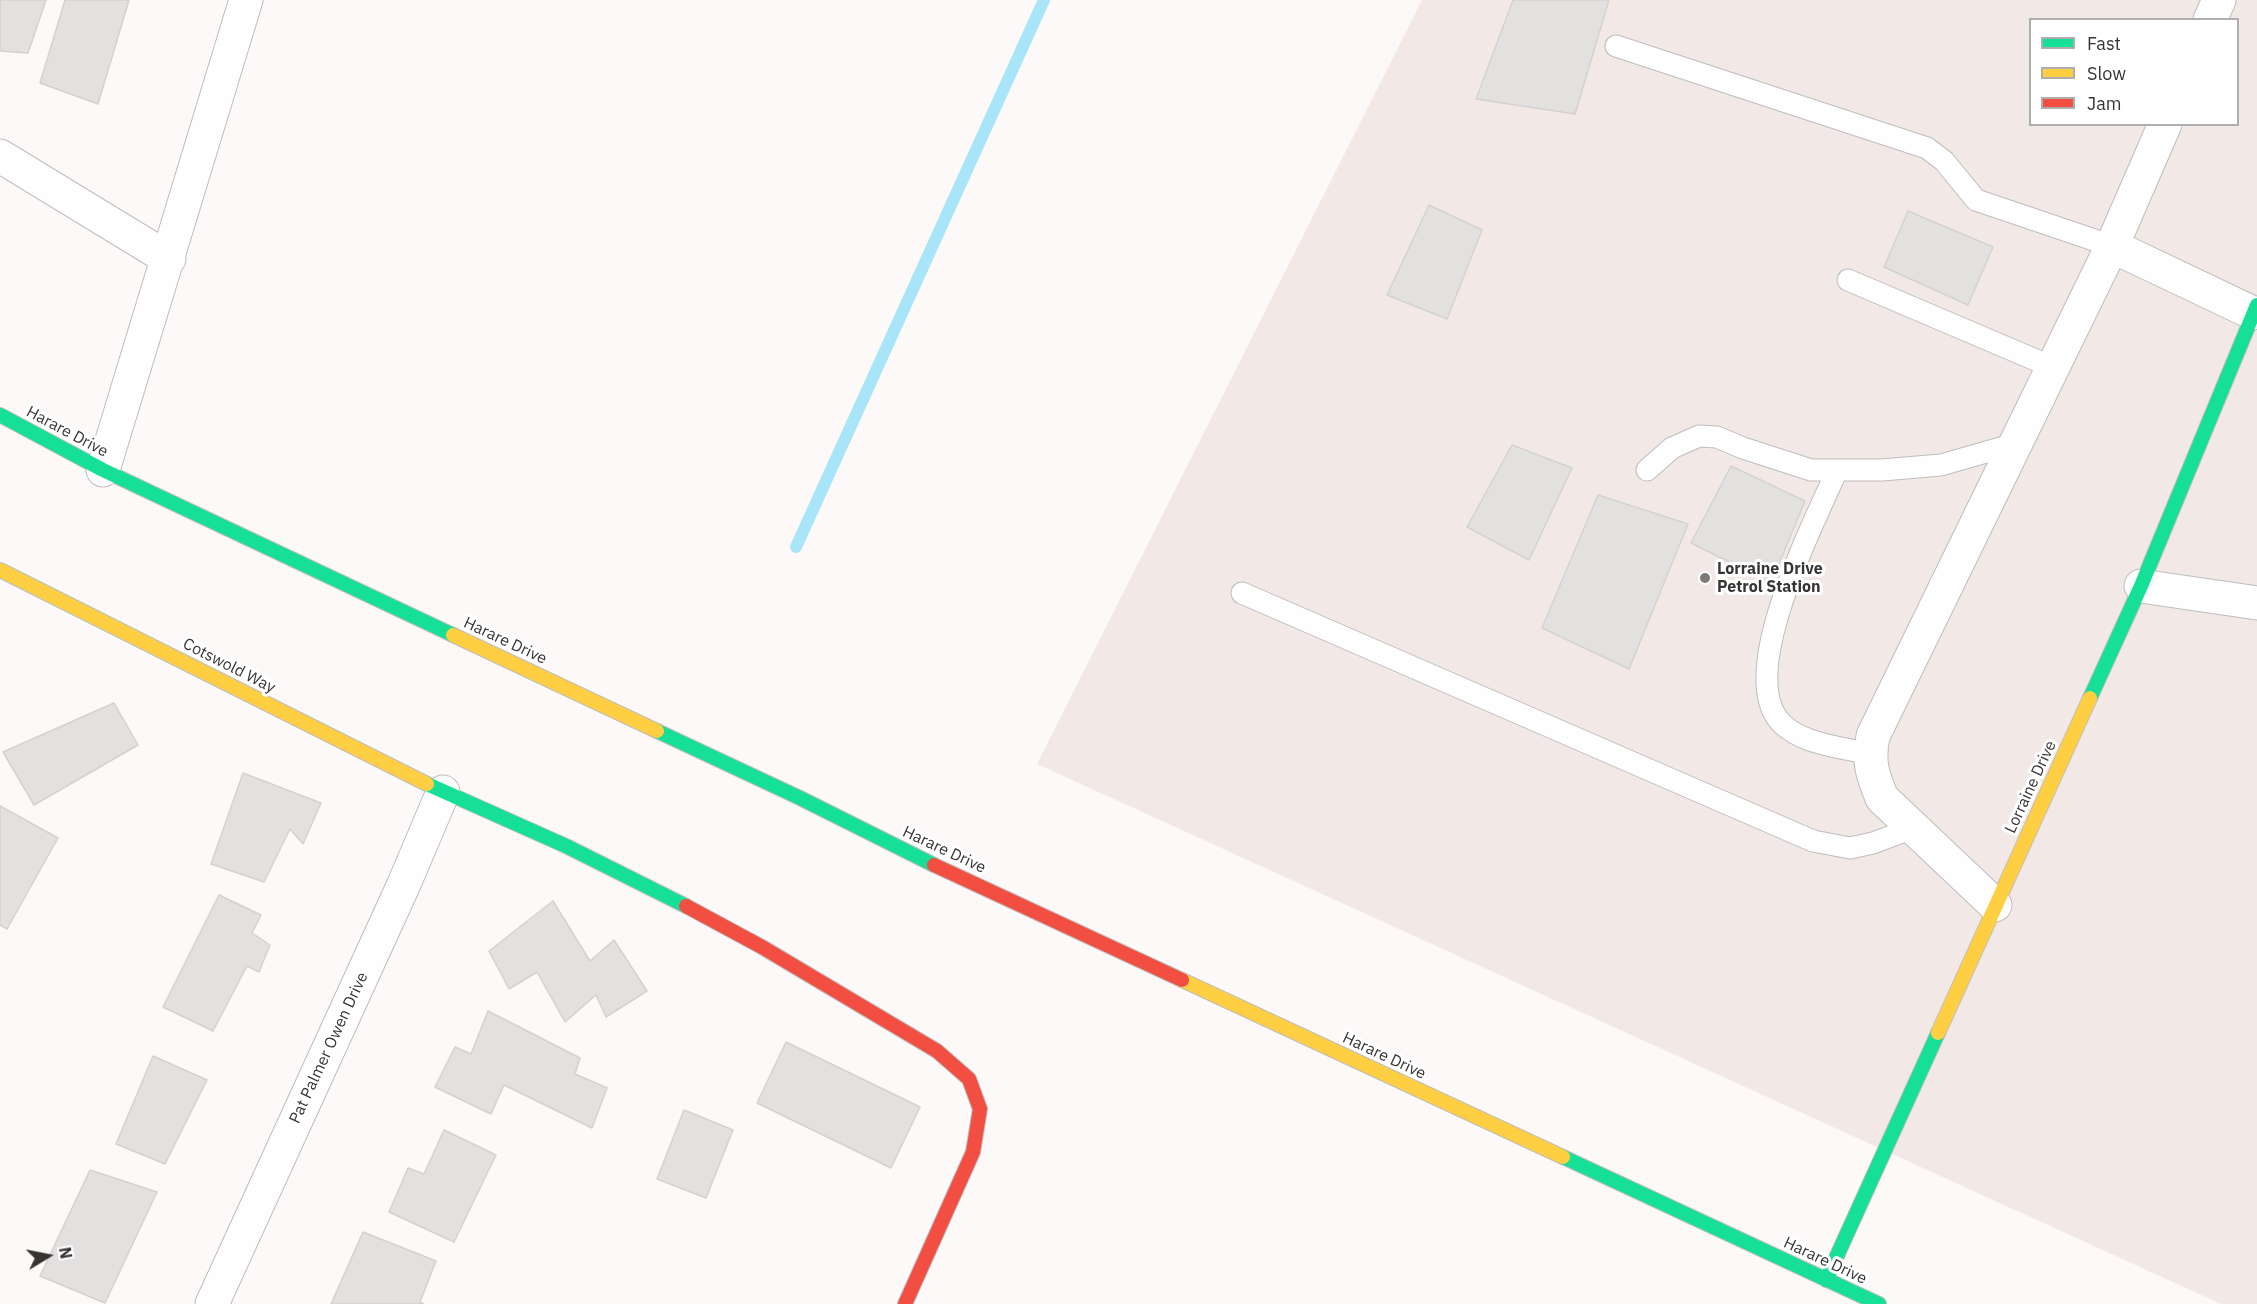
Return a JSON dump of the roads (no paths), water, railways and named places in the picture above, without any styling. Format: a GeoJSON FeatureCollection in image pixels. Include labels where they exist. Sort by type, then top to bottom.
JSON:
{"type":"FeatureCollection","features":[{"type":"Feature","properties":{"kind":"street"},"geometry":{"type":"LineString","coordinates":[[104,470],[246,0]]}},
{"type":"Feature","properties":{"kind":"street"},"geometry":{"type":"LineString","coordinates":[[2211,18],[2219,0]]}},
{"type":"Feature","properties":{"kind":"street"},"geometry":{"type":"LineString","coordinates":[[1995,905],[1882,798],[1872,775],[1870,754],[1873,736],[2112,246],[2163,126]]}},
{"type":"Feature","properties":{"kind":"street"},"geometry":{"type":"LineString","coordinates":[[0,156],[169,259]]}},
{"type":"Feature","properties":{"kind":"street"},"geometry":{"type":"LineString","coordinates":[[2112,246],[2255,309]]}},
{"type":"Feature","properties":{"kind":"street","name":"Lorraine Drive"},"geometry":{"type":"LineString","coordinates":[[1826,1280],[2141,586],[2255,309]]}},
{"type":"Feature","properties":{"kind":"street","name":"Harare Drive"},"geometry":{"type":"LineString","coordinates":[[0,415],[104,470],[800,798],[921,859],[1879,1304]]}},
{"type":"Feature","properties":{"kind":"street","name":"Cotswold Way"},"geometry":{"type":"LineString","coordinates":[[0,570],[443,792],[566,846],[675,900],[762,947],[937,1051],[969,1079],[980,1109],[973,1152],[905,1304]]}},
{"type":"Feature","properties":{"kind":"street"},"geometry":{"type":"LineString","coordinates":[[2141,586],[2257,603]]}},
{"type":"Feature","properties":{"kind":"street","name":"Pat Palmer Owen Drive"},"geometry":{"type":"LineString","coordinates":[[212,1304],[404,884],[443,792]]}},
{"type":"Feature","properties":{"kind":"lane"},"geometry":{"type":"LineString","coordinates":[[1616,46],[1927,148],[1944,161],[1977,200],[2112,246]]}},
{"type":"Feature","properties":{"kind":"lane"},"geometry":{"type":"LineString","coordinates":[[1848,280],[2052,367]]}},
{"type":"Feature","properties":{"kind":"lane"},"geometry":{"type":"LineString","coordinates":[[1647,470],[1672,448],[1699,436],[1718,437],[1743,448],[1811,470],[1882,470],[1941,465],[2014,444]]}},
{"type":"Feature","properties":{"kind":"lane"},"geometry":{"type":"LineString","coordinates":[[1837,470],[1778,609],[1768,656],[1768,696],[1777,718],[1794,733],[1870,754]]}},
{"type":"Feature","properties":{"kind":"lane"},"geometry":{"type":"LineString","coordinates":[[1242,593],[1814,842],[1850,848],[1873,843],[1913,828]]}},
{"type":"Feature","properties":{"kind":"waterway"},"geometry":{"type":"LineString","coordinates":[[796,547],[1044,0]]}},
{"type":"Feature","properties":{"kind":"place","name":"Lorraine Drive Petrol Station"},"geometry":{"type":"Point","coordinates":[1705,578]}}]}
